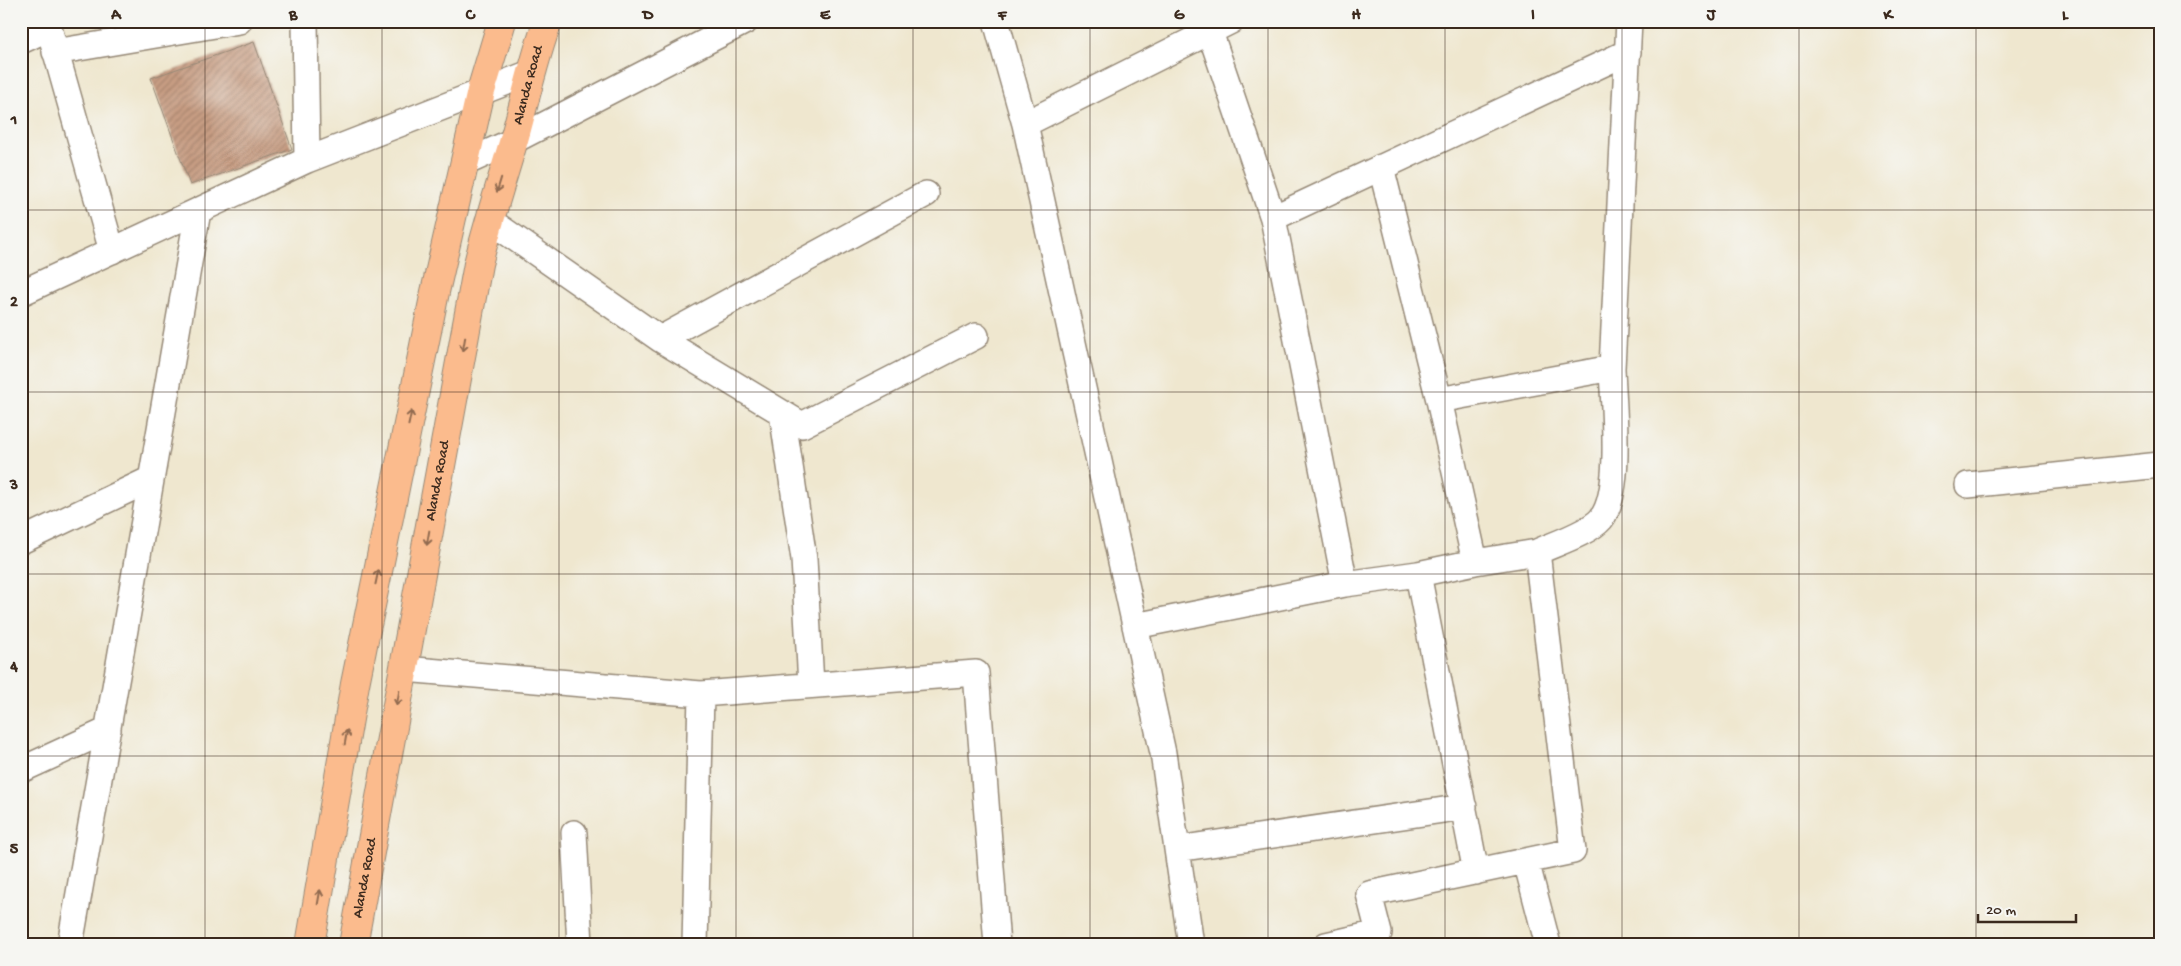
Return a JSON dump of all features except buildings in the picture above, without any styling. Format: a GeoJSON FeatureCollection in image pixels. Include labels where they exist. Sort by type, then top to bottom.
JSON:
{"type":"FeatureCollection","features":[{"type":"Feature","properties":{"kind":"main road"},"geometry":{"type":"LineString","coordinates":[[310,945],[357,675],[435,292],[481,91],[502,21]]}},
{"type":"Feature","properties":{"kind":"main road","name":"Alanda Road"},"geometry":{"type":"LineString","coordinates":[[353,945],[477,274],[489,220],[513,141],[530,73],[548,21]]}},
{"type":"Feature","properties":{"kind":"street"},"geometry":{"type":"LineString","coordinates":[[55,52],[240,21]]}},
{"type":"Feature","properties":{"kind":"street"},"geometry":{"type":"LineString","coordinates":[[305,21],[308,160]]}},
{"type":"Feature","properties":{"kind":"street"},"geometry":{"type":"LineString","coordinates":[[465,163],[513,141],[746,21]]}},
{"type":"Feature","properties":{"kind":"street"},"geometry":{"type":"LineString","coordinates":[[996,21],[1025,124],[1162,753],[1191,945]]}},
{"type":"Feature","properties":{"kind":"street"},"geometry":{"type":"LineString","coordinates":[[1135,626],[1345,584],[1418,574],[1537,552],[1588,529],[1600,519],[1609,506],[1615,478],[1612,368],[1629,21]]}},
{"type":"Feature","properties":{"kind":"street"},"geometry":{"type":"LineString","coordinates":[[21,41],[48,25],[112,251]]}},
{"type":"Feature","properties":{"kind":"street"},"geometry":{"type":"LineString","coordinates":[[1025,124],[1221,26],[1273,218],[1345,584]]}},
{"type":"Feature","properties":{"kind":"street"},"geometry":{"type":"LineString","coordinates":[[1273,218],[1628,52]]}},
{"type":"Feature","properties":{"kind":"street"},"geometry":{"type":"LineString","coordinates":[[21,293],[308,160],[530,73]]}},
{"type":"Feature","properties":{"kind":"street"},"geometry":{"type":"LineString","coordinates":[[1381,167],[1439,400],[1475,562]]}},
{"type":"Feature","properties":{"kind":"street"},"geometry":{"type":"LineString","coordinates":[[660,339],[926,194]]}},
{"type":"Feature","properties":{"kind":"street"},"geometry":{"type":"LineString","coordinates":[[70,945],[198,211]]}},
{"type":"Feature","properties":{"kind":"street"},"geometry":{"type":"LineString","coordinates":[[489,220],[660,339],[802,425],[976,336]]}},
{"type":"Feature","properties":{"kind":"street"},"geometry":{"type":"LineString","coordinates":[[1439,400],[1612,368]]}},
{"type":"Feature","properties":{"kind":"street"},"geometry":{"type":"LineString","coordinates":[[782,413],[804,559],[811,686]]}},
{"type":"Feature","properties":{"kind":"street"},"geometry":{"type":"LineString","coordinates":[[1968,485],[2160,465]]}},
{"type":"Feature","properties":{"kind":"street"},"geometry":{"type":"LineString","coordinates":[[21,541],[151,479]]}},
{"type":"Feature","properties":{"kind":"street"},"geometry":{"type":"LineString","coordinates":[[1326,945],[1379,933],[1369,894],[1573,851],[1537,552]]}},
{"type":"Feature","properties":{"kind":"street"},"geometry":{"type":"LineString","coordinates":[[1418,574],[1476,872]]}},
{"type":"Feature","properties":{"kind":"street"},"geometry":{"type":"LineString","coordinates":[[404,670],[701,694],[976,672],[997,945]]}},
{"type":"Feature","properties":{"kind":"street"},"geometry":{"type":"LineString","coordinates":[[695,945],[701,694]]}},
{"type":"Feature","properties":{"kind":"street"},"geometry":{"type":"LineString","coordinates":[[21,770],[108,730]]}},
{"type":"Feature","properties":{"kind":"street"},"geometry":{"type":"LineString","coordinates":[[1177,850],[1464,807]]}},
{"type":"Feature","properties":{"kind":"street"},"geometry":{"type":"LineString","coordinates":[[574,833],[580,945]]}},
{"type":"Feature","properties":{"kind":"street"},"geometry":{"type":"LineString","coordinates":[[1526,861],[1548,945]]}}]}
